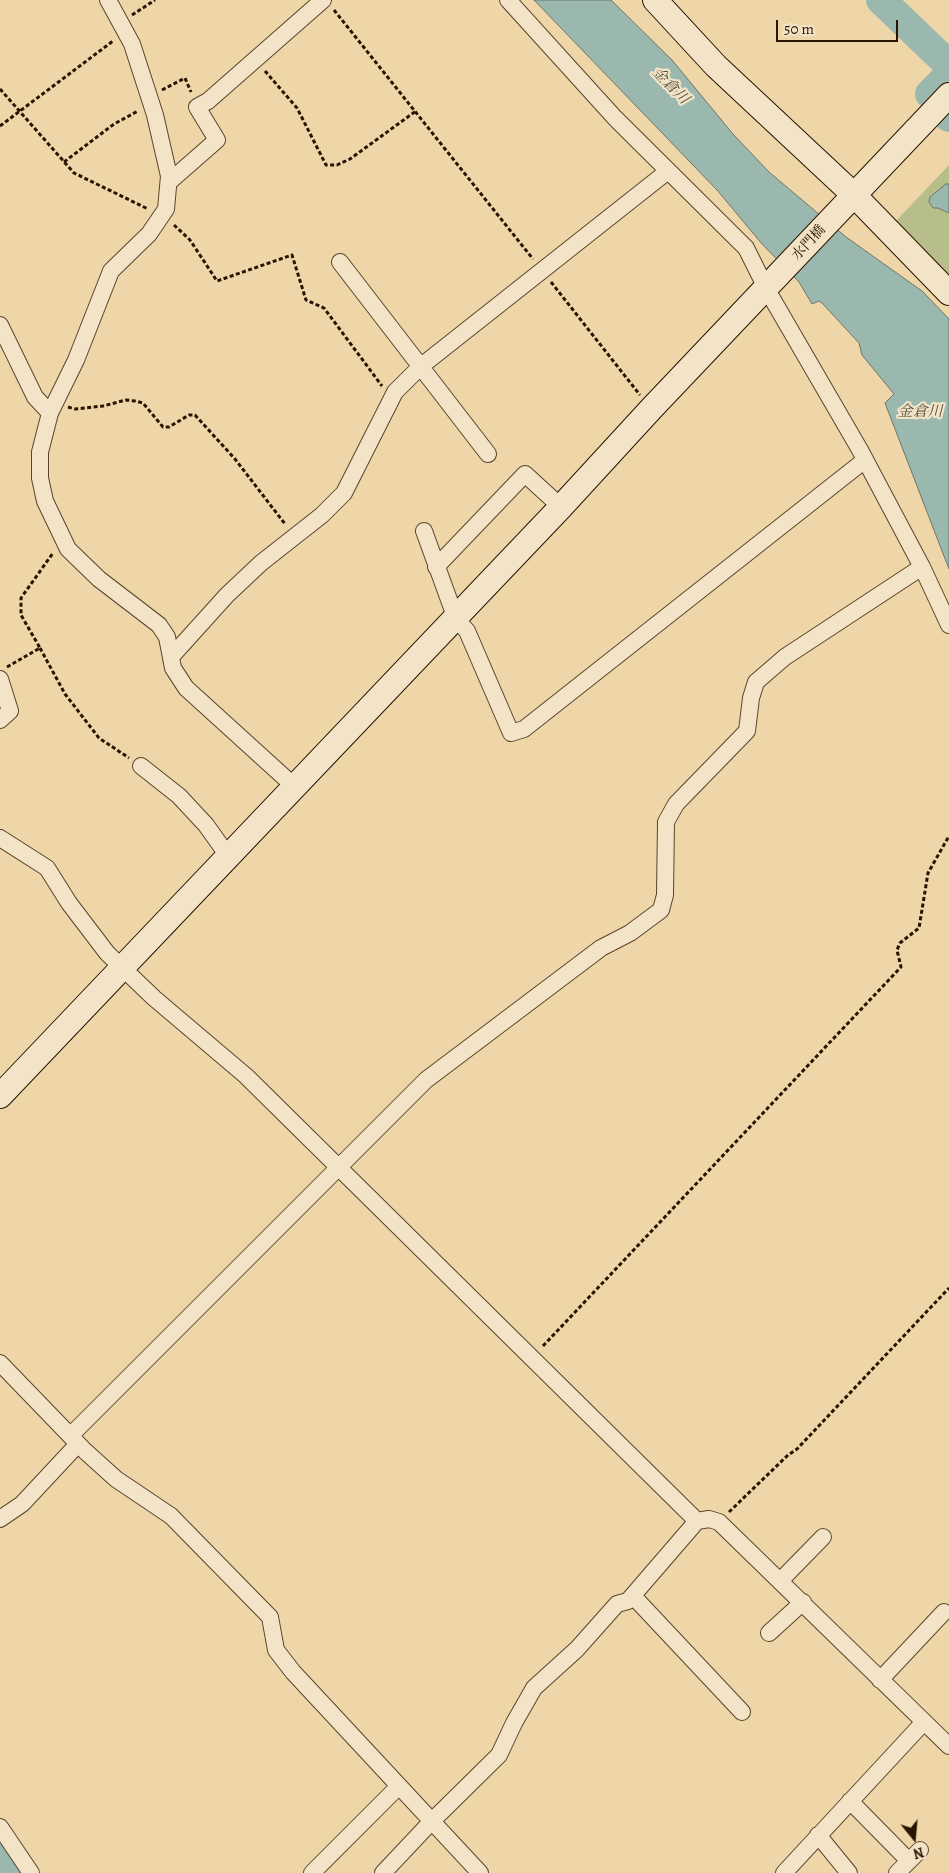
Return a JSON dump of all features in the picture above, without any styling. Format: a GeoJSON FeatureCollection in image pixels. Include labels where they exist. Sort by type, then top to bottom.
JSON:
{"type":"FeatureCollection","features":[{"type":"Feature","properties":{"kind":"street"},"geometry":{"type":"LineString","coordinates":[[108,0],[132,44],[150,99],[170,176],[166,209],[150,234],[111,272],[76,360],[52,408],[40,452],[40,478],[45,501],[62,540],[68,549],[99,579],[159,624],[167,637],[171,658],[178,678],[186,688],[295,787]]}},
{"type":"Feature","properties":{"kind":"street"},"geometry":{"type":"LineString","coordinates":[[508,0],[615,118],[746,248],[865,460],[922,566],[949,625]]}},
{"type":"Feature","properties":{"kind":"street"},"geometry":{"type":"LineString","coordinates":[[655,0],[716,66],[850,199],[949,293]]}},
{"type":"Feature","properties":{"kind":"street"},"geometry":{"type":"LineString","coordinates":[[169,182],[217,140],[197,107],[208,101],[255,60],[327,4]]}},
{"type":"Feature","properties":{"kind":"street","name":"水門橋"},"geometry":{"type":"LineString","coordinates":[[0,1096],[456,619],[651,409],[949,95]]}},
{"type":"Feature","properties":{"kind":"street"},"geometry":{"type":"LineString","coordinates":[[171,658],[227,595],[260,563],[322,515],[344,493],[395,392],[420,367],[668,171]]}},
{"type":"Feature","properties":{"kind":"street"},"geometry":{"type":"LineString","coordinates":[[340,262],[488,454]]}},
{"type":"Feature","properties":{"kind":"street"},"geometry":{"type":"LineString","coordinates":[[0,325],[5,352],[35,397],[52,408]]}},
{"type":"Feature","properties":{"kind":"street"},"geometry":{"type":"LineString","coordinates":[[424,531],[456,619],[467,632],[511,734],[524,730],[865,460]]}},
{"type":"Feature","properties":{"kind":"street"},"geometry":{"type":"LineString","coordinates":[[436,567],[525,474],[561,507]]}},
{"type":"Feature","properties":{"kind":"street"},"geometry":{"type":"LineString","coordinates":[[0,1520],[22,1504],[75,1439],[337,1167],[426,1080],[601,948],[630,933],[661,910],[665,895],[666,822],[676,804],[746,731],[751,698],[756,682],[785,657],[922,566]]}},
{"type":"Feature","properties":{"kind":"street"},"geometry":{"type":"LineString","coordinates":[[0,679],[10,711],[0,720]]}},
{"type":"Feature","properties":{"kind":"street"},"geometry":{"type":"LineString","coordinates":[[141,766],[179,796],[206,825],[228,856]]}},
{"type":"Feature","properties":{"kind":"street"},"geometry":{"type":"LineString","coordinates":[[0,838],[47,868],[69,903],[106,953],[154,998],[246,1076],[697,1521]]}},
{"type":"Feature","properties":{"kind":"street"},"geometry":{"type":"LineString","coordinates":[[0,1363],[116,1479],[172,1516],[270,1617],[276,1650],[293,1672],[480,1873]]}},
{"type":"Feature","properties":{"kind":"street"},"geometry":{"type":"LineString","coordinates":[[383,1873],[431,1822],[499,1756],[514,1723],[534,1688],[577,1649],[617,1604],[628,1601],[633,1596],[697,1521],[709,1519],[719,1522],[803,1602],[923,1723],[949,1746]]}},
{"type":"Feature","properties":{"kind":"street"},"geometry":{"type":"LineString","coordinates":[[780,1581],[823,1537]]}},
{"type":"Feature","properties":{"kind":"street"},"geometry":{"type":"LineString","coordinates":[[633,1596],[742,1712]]}},
{"type":"Feature","properties":{"kind":"street"},"geometry":{"type":"LineString","coordinates":[[769,1633],[803,1602]]}},
{"type":"Feature","properties":{"kind":"street"},"geometry":{"type":"LineString","coordinates":[[880,1680],[944,1612]]}},
{"type":"Feature","properties":{"kind":"street"},"geometry":{"type":"LineString","coordinates":[[784,1873],[923,1723]]}},
{"type":"Feature","properties":{"kind":"street"},"geometry":{"type":"LineString","coordinates":[[312,1873],[398,1786]]}},
{"type":"Feature","properties":{"kind":"street"},"geometry":{"type":"LineString","coordinates":[[850,1801],[909,1861]]}},
{"type":"Feature","properties":{"kind":"street"},"geometry":{"type":"LineString","coordinates":[[0,1827],[31,1873]]}},
{"type":"Feature","properties":{"kind":"street"},"geometry":{"type":"LineString","coordinates":[[818,1836],[849,1873]]}},
{"type":"Feature","properties":{"kind":"path"},"geometry":{"type":"LineString","coordinates":[[0,126],[155,0]]}},
{"type":"Feature","properties":{"kind":"path"},"geometry":{"type":"LineString","coordinates":[[327,4],[416,111],[651,409]]}},
{"type":"Feature","properties":{"kind":"path"},"geometry":{"type":"LineString","coordinates":[[255,60],[288,96],[326,165],[337,164],[350,159],[416,111]]}},
{"type":"Feature","properties":{"kind":"path"},"geometry":{"type":"LineString","coordinates":[[64,162],[150,99],[185,78],[197,107]]}},
{"type":"Feature","properties":{"kind":"path"},"geometry":{"type":"LineString","coordinates":[[0,89],[18,112],[25,116],[74,173],[162,216],[190,240],[217,281],[292,255],[306,300],[324,308],[392,399]]}},
{"type":"Feature","properties":{"kind":"path"},"geometry":{"type":"LineString","coordinates":[[52,408],[104,406],[126,400],[135,401],[143,403],[163,426],[169,426],[189,415],[195,415],[235,459],[295,536]]}},
{"type":"Feature","properties":{"kind":"path"},"geometry":{"type":"LineString","coordinates":[[62,540],[21,598],[20,615],[66,694],[99,738],[141,766]]}},
{"type":"Feature","properties":{"kind":"path"},"geometry":{"type":"LineString","coordinates":[[0,671],[40,648]]}},
{"type":"Feature","properties":{"kind":"path"},"geometry":{"type":"LineString","coordinates":[[532,1359],[900,967],[897,950],[900,943],[919,928],[928,873],[949,836]]}},
{"type":"Feature","properties":{"kind":"path"},"geometry":{"type":"LineString","coordinates":[[719,1522],[788,1455],[797,1449],[949,1288]]}},
{"type":"Feature","properties":{"kind":"green space"},"geometry":{"type":"Polygon","coordinates":[[[949,165],[949,283],[894,223],[949,165]]]}},
{"type":"Feature","properties":{"kind":"water","name":"金倉川"},"geometry":{"type":"Polygon","coordinates":[[[534,0],[611,0],[672,60],[733,134],[769,172],[846,237],[922,291],[949,319],[949,569],[885,403],[894,394],[862,355],[859,343],[822,303],[819,301],[812,304],[799,282],[762,244],[717,190],[534,0]]]}},
{"type":"Feature","properties":{"kind":"water"},"geometry":{"type":"Polygon","coordinates":[[[946,184],[949,184],[949,213],[933,208],[929,202],[930,197],[946,184]]]}},
{"type":"Feature","properties":{"kind":"waterway"},"geometry":{"type":"LineString","coordinates":[[881,0],[949,65]]}},
{"type":"Feature","properties":{"kind":"waterway"},"geometry":{"type":"LineString","coordinates":[[934,98],[930,94],[949,75]]}},
{"type":"Feature","properties":{"kind":"waterway"},"geometry":{"type":"LineString","coordinates":[[945,114],[949,117]]}},
{"type":"Feature","properties":{"kind":"waterway"},"geometry":{"type":"LineString","coordinates":[[0,1849],[16,1873]]}}]}
